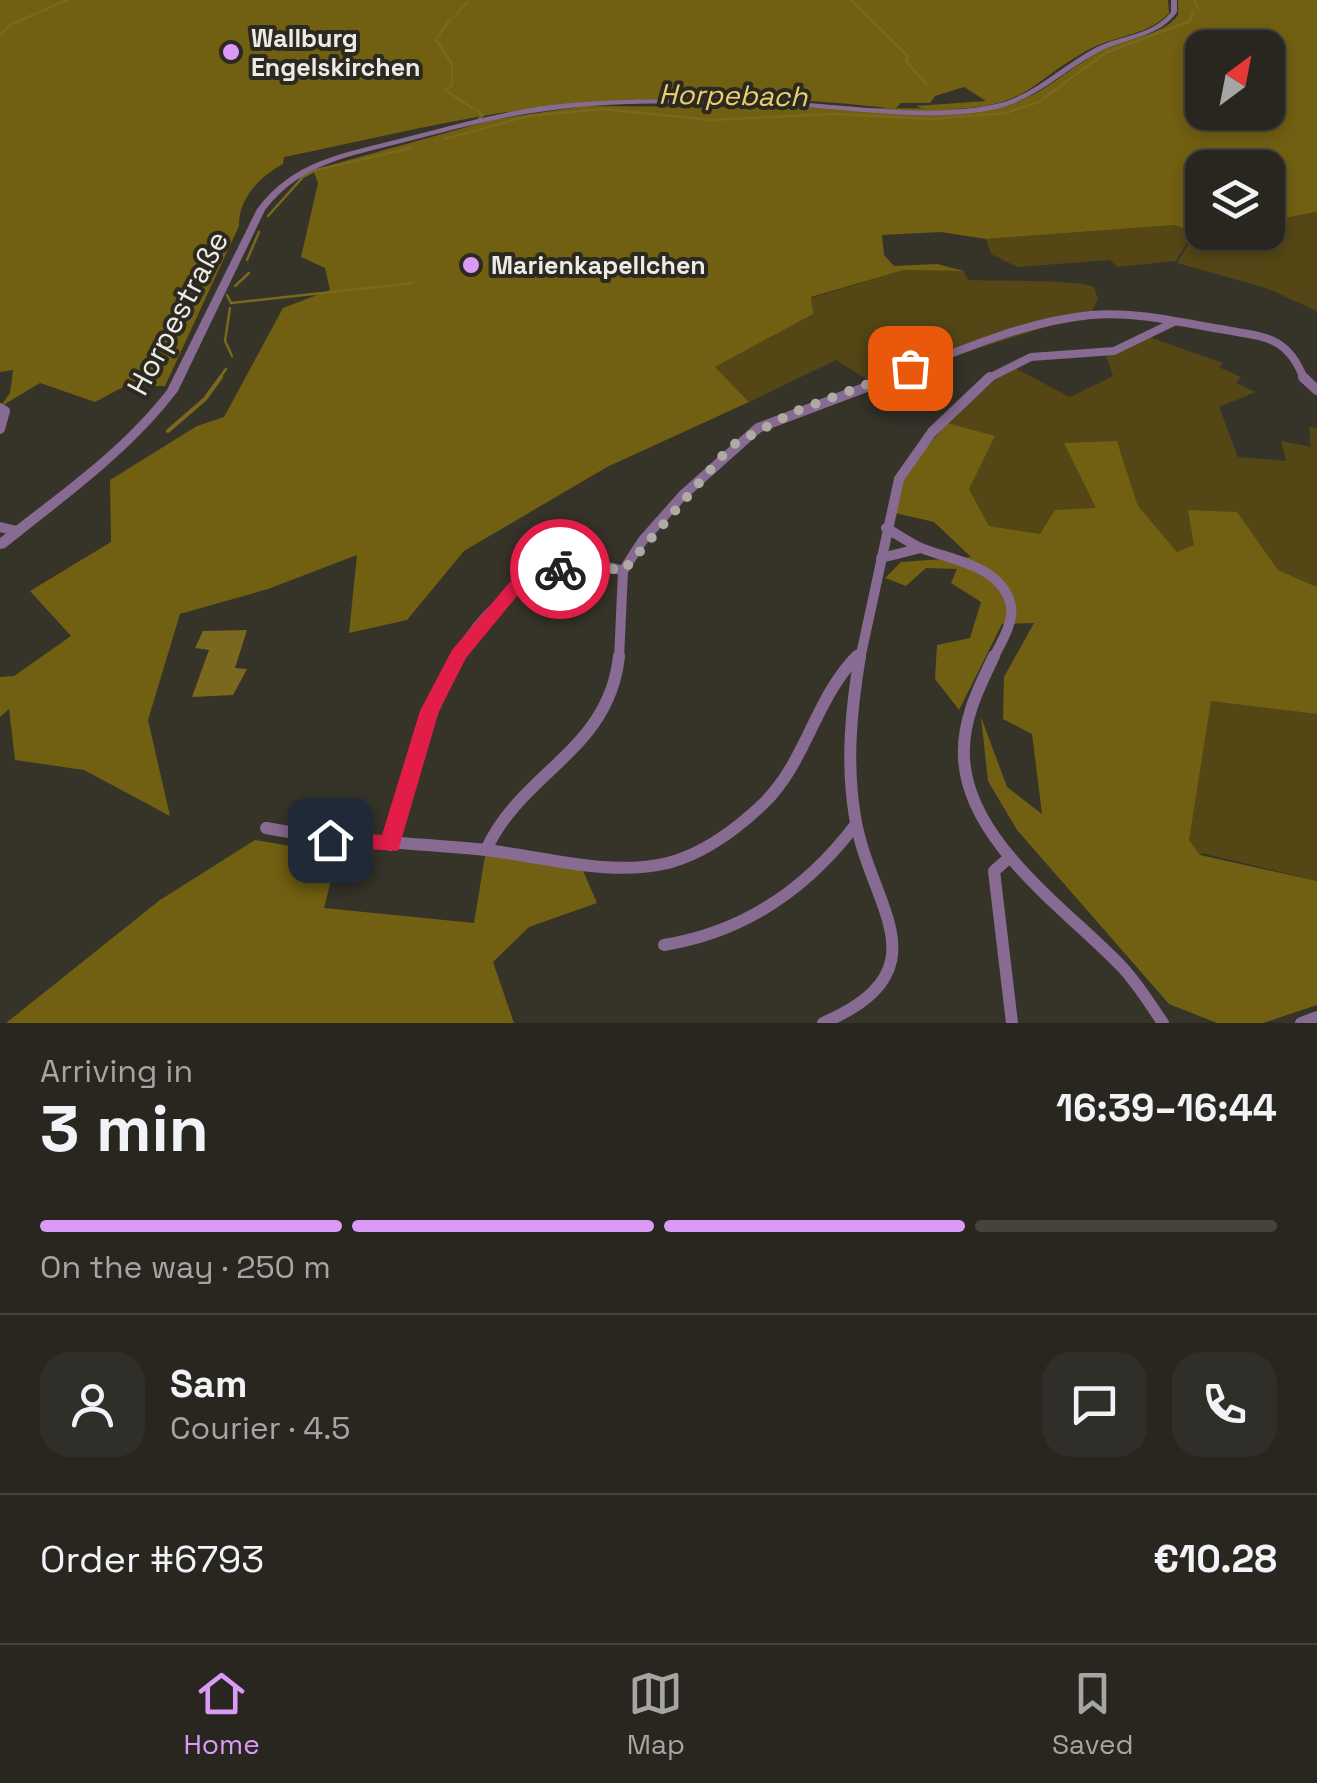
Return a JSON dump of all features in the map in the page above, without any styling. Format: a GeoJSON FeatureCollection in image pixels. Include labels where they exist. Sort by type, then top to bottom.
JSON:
{"type":"FeatureCollection","features":[{"type":"Feature","properties":{"kind":"street","name":"Horpestraße"},"geometry":{"type":"LineString","coordinates":[[0,545],[124,444],[158,411],[172,391],[269,197],[302,172],[354,153],[500,117],[583,104],[777,104],[924,112],[989,108],[1029,96],[1100,48],[1165,24],[1174,12],[1174,0]]}},
{"type":"Feature","properties":{"kind":"street"},"geometry":{"type":"LineString","coordinates":[[486,850],[497,824],[586,737],[607,708],[615,686],[623,571],[731,446],[776,420],[1011,332],[1091,314],[1236,330],[1284,344],[1295,355],[1306,384],[1317,390]]}},
{"type":"Feature","properties":{"kind":"street"},"geometry":{"type":"LineString","coordinates":[[823,1023],[859,1008],[878,990],[888,973],[894,947],[888,912],[856,824],[848,748],[859,654],[897,482],[930,433],[1008,365],[1033,357],[1110,352],[1175,322]]}},
{"type":"Feature","properties":{"kind":"street"},"geometry":{"type":"LineString","coordinates":[[0,408],[5,410],[0,429]]}},
{"type":"Feature","properties":{"kind":"street"},"geometry":{"type":"LineString","coordinates":[[0,527],[17,531]]}},
{"type":"Feature","properties":{"kind":"street"},"geometry":{"type":"LineString","coordinates":[[886,528],[921,548],[958,556],[1001,588],[1011,607],[1009,624],[966,723],[964,754],[990,831],[1010,857],[1125,971],[1163,1023]]}},
{"type":"Feature","properties":{"kind":"street"},"geometry":{"type":"LineString","coordinates":[[881,558],[921,548]]}},
{"type":"Feature","properties":{"kind":"street"},"geometry":{"type":"LineString","coordinates":[[390,844],[430,711],[478,626],[516,586],[541,573],[586,564],[623,571]]}},
{"type":"Feature","properties":{"kind":"street"},"geometry":{"type":"LineString","coordinates":[[266,828],[390,844],[486,850],[574,866],[630,869],[695,855],[726,836],[768,799],[795,760],[834,682],[859,654]]}},
{"type":"Feature","properties":{"kind":"street"},"geometry":{"type":"LineString","coordinates":[[664,945],[702,942],[778,902],[808,881],[856,824]]}},
{"type":"Feature","properties":{"kind":"street"},"geometry":{"type":"LineString","coordinates":[[1010,857],[994,871],[1012,1023]]}},
{"type":"Feature","properties":{"kind":"street"},"geometry":{"type":"LineString","coordinates":[[1301,1023],[1317,1017]]}},
{"type":"Feature","properties":{"kind":"shaded area"},"geometry":{"type":"Polygon","coordinates":[[[0,0],[1168,0],[1169,13],[1143,30],[1092,48],[1016,97],[979,107],[916,106],[986,101],[964,87],[935,96],[930,103],[901,103],[895,109],[734,98],[620,101],[461,120],[284,157],[283,164],[259,182],[242,206],[239,226],[165,386],[125,386],[95,402],[40,383],[0,407],[10,393],[13,370],[0,372],[0,0]]]}},
{"type":"Feature","properties":{"kind":"shaded area"},"geometry":{"type":"Polygon","coordinates":[[[1178,0],[1317,0],[1317,212],[1285,218],[1285,150],[1185,150],[1185,230],[1175,225],[986,239],[941,232],[882,235],[884,255],[894,266],[937,264],[964,271],[904,270],[811,297],[813,314],[715,367],[749,402],[607,467],[464,551],[407,620],[349,633],[357,555],[268,589],[180,614],[148,720],[170,816],[84,770],[15,760],[9,709],[0,717],[0,677],[14,676],[71,636],[30,591],[111,542],[110,480],[197,426],[224,417],[283,308],[330,290],[325,268],[301,257],[318,183],[313,170],[492,120],[585,106],[995,109],[1029,97],[1098,52],[1157,31],[1178,15],[1178,0]]]}},
{"type":"Feature","properties":{"kind":"shaded area"},"geometry":{"type":"Polygon","coordinates":[[[1317,212],[1317,311],[1266,288],[1177,263],[1185,250],[1285,250],[1285,218],[1317,212]]]}},
{"type":"Feature","properties":{"kind":"shaded area"},"geometry":{"type":"Polygon","coordinates":[[[1175,225],[1185,230],[1185,246],[1176,261],[1117,267],[1110,260],[1017,267],[991,254],[986,239],[1175,225]]]}},
{"type":"Feature","properties":{"kind":"shaded area"},"geometry":{"type":"Polygon","coordinates":[[[904,270],[964,271],[968,280],[1086,285],[1094,287],[1098,299],[1091,313],[871,382],[836,360],[749,402],[715,367],[812,314],[811,298],[904,270]]]}},
{"type":"Feature","properties":{"kind":"shaded area"},"geometry":{"type":"Polygon","coordinates":[[[1149,337],[1223,363],[1219,367],[1241,377],[1236,383],[1256,392],[1219,407],[1238,457],[1286,461],[1281,441],[1311,447],[1309,427],[1317,428],[1317,587],[1278,570],[1236,512],[1194,545],[1177,553],[1138,506],[1117,441],[1096,508],[1040,534],[989,526],[969,489],[947,423],[1011,366],[1070,397],[1113,376],[1106,355],[1149,337]]]}},
{"type":"Feature","properties":{"kind":"shaded area"},"geometry":{"type":"Polygon","coordinates":[[[947,423],[995,436],[969,489],[989,526],[1040,534],[1055,510],[1096,508],[1064,443],[1117,441],[1138,506],[1177,552],[1194,545],[1188,510],[1237,512],[1278,570],[1317,587],[1317,714],[1211,701],[1189,840],[1200,855],[1317,881],[1317,1005],[1263,1023],[1217,1023],[1169,1004],[1017,830],[988,781],[981,717],[1007,787],[1042,814],[1032,734],[1003,719],[1004,677],[1034,623],[1002,624],[959,710],[935,679],[937,645],[970,638],[981,602],[951,583],[957,569],[926,568],[906,586],[885,578],[901,562],[971,557],[934,522],[891,512],[899,481],[947,423]]]}},
{"type":"Feature","properties":{"kind":"shaded area"},"geometry":{"type":"Polygon","coordinates":[[[247,630],[235,668],[247,669],[233,695],[192,697],[209,650],[195,648],[203,631],[247,630]]]}},
{"type":"Feature","properties":{"kind":"shaded area"},"geometry":{"type":"Polygon","coordinates":[[[1211,700],[1317,714],[1317,881],[1202,853],[1201,856],[1188,840],[1211,700]]]}},
{"type":"Feature","properties":{"kind":"shaded area"},"geometry":{"type":"Polygon","coordinates":[[[255,840],[338,854],[324,908],[474,923],[486,850],[581,866],[597,903],[529,927],[493,962],[514,1023],[6,1023],[160,900],[255,840]]]}},
{"type":"Feature","properties":{"kind":"waterway"},"geometry":{"type":"LineString","coordinates":[[0,35],[10,25],[67,0]]}},
{"type":"Feature","properties":{"kind":"waterway","name":"Horpebach"},"geometry":{"type":"LineString","coordinates":[[1194,0],[1197,7]]}},
{"type":"Feature","properties":{"kind":"waterway"},"geometry":{"type":"LineString","coordinates":[[852,1],[908,56],[906,61],[927,85]]}},
{"type":"Feature","properties":{"kind":"waterway"},"geometry":{"type":"LineString","coordinates":[[455,16],[468,2]]}},
{"type":"Feature","properties":{"kind":"waterway","name":"Horpebach"},"geometry":{"type":"LineString","coordinates":[[445,139],[528,116],[604,109],[710,120],[834,114],[932,119],[1006,113],[1039,102],[1105,53],[1190,21],[1193,12]]}},
{"type":"Feature","properties":{"kind":"waterway"},"geometry":{"type":"LineString","coordinates":[[451,18],[436,39],[452,64],[452,86],[445,90],[472,108]]}},
{"type":"Feature","properties":{"kind":"waterway"},"geometry":{"type":"LineString","coordinates":[[477,111],[483,115],[479,119]]}},
{"type":"Feature","properties":{"kind":"waterway","name":"Horpebach"},"geometry":{"type":"LineString","coordinates":[[268,216],[303,177],[316,170],[412,148]]}},
{"type":"Feature","properties":{"kind":"waterway","name":"Horpebach"},"geometry":{"type":"LineString","coordinates":[[247,260],[259,232]]}},
{"type":"Feature","properties":{"kind":"waterway","name":"Horpebach"},"geometry":{"type":"LineString","coordinates":[[235,286],[249,273]]}},
{"type":"Feature","properties":{"kind":"waterway"},"geometry":{"type":"LineString","coordinates":[[227,295],[231,303],[413,283]]}},
{"type":"Feature","properties":{"kind":"waterway","name":"Horpebach"},"geometry":{"type":"LineString","coordinates":[[230,308],[225,341],[232,356]]}},
{"type":"Feature","properties":{"kind":"waterway","name":"Horpebach"},"geometry":{"type":"LineString","coordinates":[[219,379],[226,369]]}},
{"type":"Feature","properties":{"kind":"waterway","name":"Horpebach"},"geometry":{"type":"LineString","coordinates":[[168,431],[205,399],[221,377]]}},
{"type":"Feature","properties":{"kind":"way so far"},"geometry":{"type":"LineString","coordinates":[[560,569],[586,564],[623,571],[643,542],[731,446],[758,428],[794,412],[910,368]]}},
{"type":"Feature","properties":{"kind":"place","name":"Wallburg Engelskirchen"},"geometry":{"type":"Point","coordinates":[231,52]}},
{"type":"Feature","properties":{"kind":"place","name":"Marienkapellchen"},"geometry":{"type":"Point","coordinates":[471,265]}},
{"type":"Feature","properties":{"kind":"route"},"geometry":{"type":"LineString","coordinates":[[330,840],[390,844],[430,711],[459,655],[478,626],[516,586],[541,573],[560,569]]}}]}
